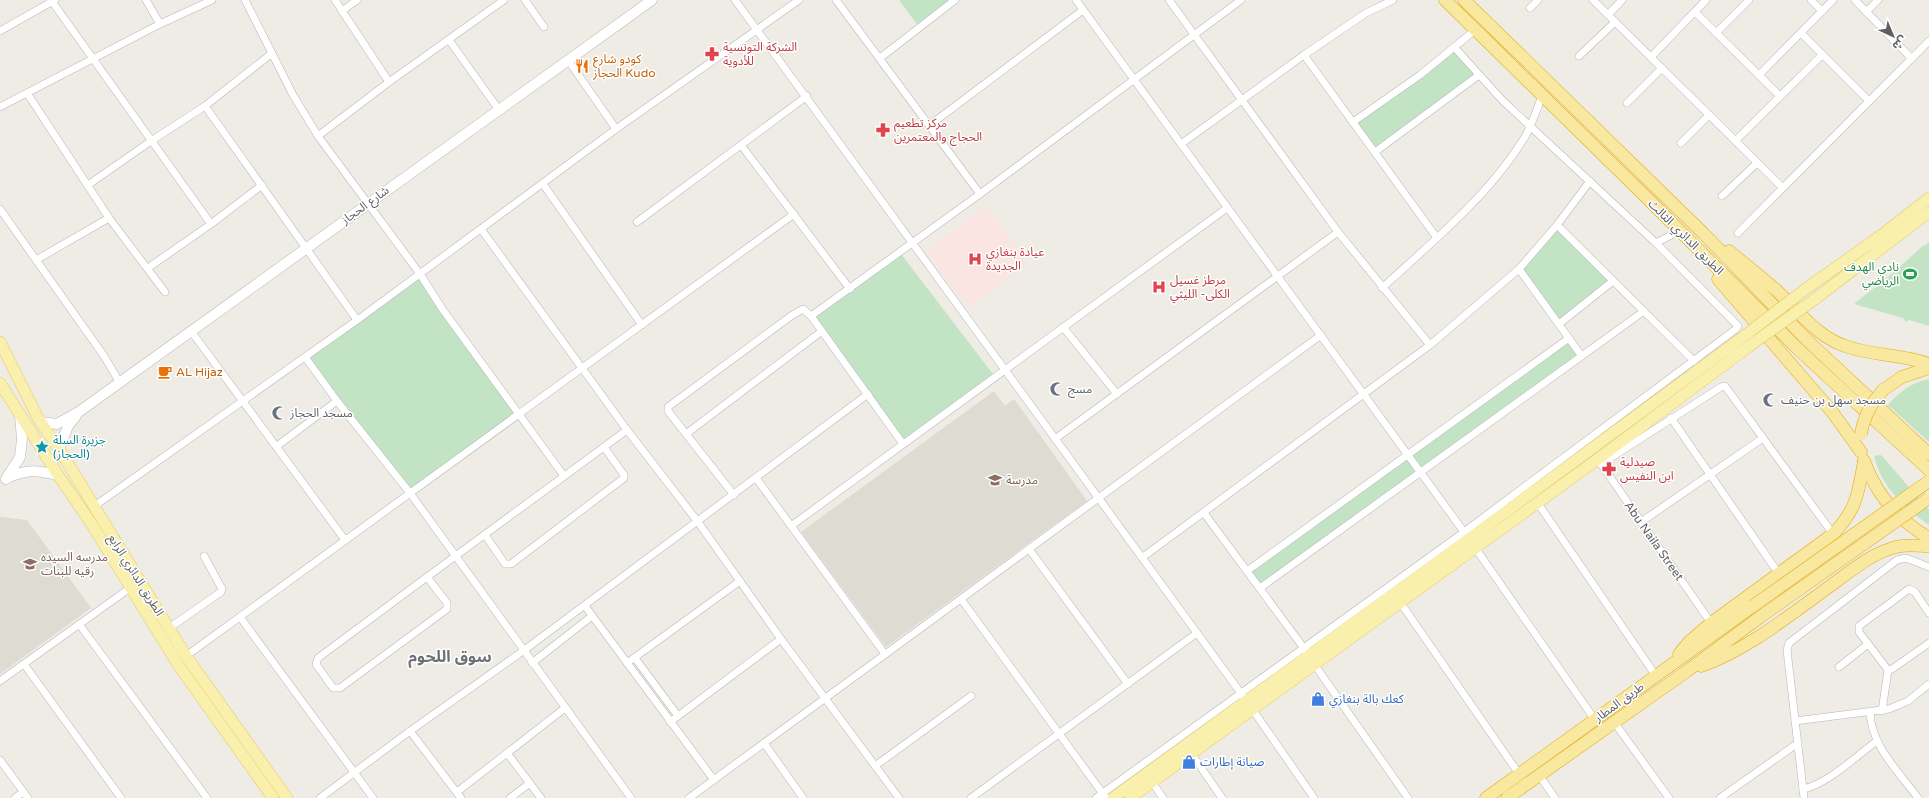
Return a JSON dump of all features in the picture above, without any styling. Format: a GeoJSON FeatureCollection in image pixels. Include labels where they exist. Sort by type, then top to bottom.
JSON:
{"type":"FeatureCollection","features":[{"type":"Feature","properties":{"kind":"highway","name":"الطريق الدائري الثالث"},"geometry":{"type":"LineString","coordinates":[[1445,0],[1799,350],[1929,470]]}},
{"type":"Feature","properties":{"kind":"highway","name":"الطريق الدائري الثالث"},"geometry":{"type":"LineString","coordinates":[[1464,0],[1704,234],[1808,341],[1929,454]]}},
{"type":"Feature","properties":{"kind":"highway"},"geometry":{"type":"LineString","coordinates":[[1704,234],[1727,249],[1776,291],[1811,324],[1834,342],[1856,350],[1909,358],[1929,364]]}},
{"type":"Feature","properties":{"kind":"highway"},"geometry":{"type":"LineString","coordinates":[[1704,256],[1713,273],[1834,413],[1862,456],[1874,485],[1885,500],[1912,528],[1929,538]]}},
{"type":"Feature","properties":{"kind":"highway"},"geometry":{"type":"LineString","coordinates":[[1666,668],[1689,642],[1711,623],[1833,534],[1846,520],[1855,502],[1862,456],[1861,434],[1863,422],[1869,409],[1883,390],[1902,377],[1929,368]]}},
{"type":"Feature","properties":{"kind":"highway","name":"طريق المطار"},"geometry":{"type":"LineString","coordinates":[[1486,798],[1929,481]]}},
{"type":"Feature","properties":{"kind":"highway","name":"طريق المطار"},"geometry":{"type":"LineString","coordinates":[[1507,798],[1687,671],[1760,616],[1929,498]]}},
{"type":"Feature","properties":{"kind":"highway"},"geometry":{"type":"LineString","coordinates":[[1687,671],[1716,660],[1735,650],[1802,606],[1862,563],[1880,553],[1896,547],[1929,546]]}},
{"type":"Feature","properties":{"kind":"main road","name":"شارع الحجاز"},"geometry":{"type":"LineString","coordinates":[[40,422],[57,424],[80,412],[305,248],[652,0]]}},
{"type":"Feature","properties":{"kind":"main road"},"geometry":{"type":"LineString","coordinates":[[1107,796],[1246,701],[1470,539],[1807,288],[1888,230],[1929,198]]}},
{"type":"Feature","properties":{"kind":"main road"},"geometry":{"type":"LineString","coordinates":[[1309,656],[1400,602],[1470,539],[1537,502],[1599,462],[1748,347],[1816,299],[1929,212]]}},
{"type":"Feature","properties":{"kind":"main road","name":"الطريق الدائري الرابع"},"geometry":{"type":"LineString","coordinates":[[0,342],[40,422],[59,449],[93,507],[186,656],[288,798]]}},
{"type":"Feature","properties":{"kind":"main road","name":"الطريق الدائري الرابع"},"geometry":{"type":"LineString","coordinates":[[0,382],[58,475],[91,523],[179,666],[273,798]]}},
{"type":"Feature","properties":{"kind":"main road","name":"شارع الحجاز"},"geometry":{"type":"LineString","coordinates":[[59,449],[68,426],[80,412]]}},
{"type":"Feature","properties":{"kind":"main road"},"geometry":{"type":"LineString","coordinates":[[3,481],[20,457],[22,439],[20,416]]}},
{"type":"Feature","properties":{"kind":"main road"},"geometry":{"type":"LineString","coordinates":[[3,481],[22,472],[30,471],[58,475]]}},
{"type":"Feature","properties":{"kind":"main road"},"geometry":{"type":"LineString","coordinates":[[1130,798],[1191,753],[1246,701]]}},
{"type":"Feature","properties":{"kind":"street"},"geometry":{"type":"LineString","coordinates":[[146,0],[160,24]]}},
{"type":"Feature","properties":{"kind":"street"},"geometry":{"type":"LineString","coordinates":[[0,106],[160,24],[212,0]]}},
{"type":"Feature","properties":{"kind":"street"},"geometry":{"type":"LineString","coordinates":[[245,0],[293,95],[318,136],[420,274],[564,476]]}},
{"type":"Feature","properties":{"kind":"street"},"geometry":{"type":"LineString","coordinates":[[335,0],[388,82]]}},
{"type":"Feature","properties":{"kind":"street"},"geometry":{"type":"LineString","coordinates":[[342,11],[357,0]]}},
{"type":"Feature","properties":{"kind":"street"},"geometry":{"type":"LineString","coordinates":[[526,0],[544,27]]}},
{"type":"Feature","properties":{"kind":"street"},"geometry":{"type":"LineString","coordinates":[[735,0],[914,243],[1004,370],[1143,557],[1314,798]]}},
{"type":"Feature","properties":{"kind":"street"},"geometry":{"type":"LineString","coordinates":[[93,507],[357,320],[616,129],[799,0]]}},
{"type":"Feature","properties":{"kind":"street"},"geometry":{"type":"LineString","coordinates":[[836,0],[980,194]]}},
{"type":"Feature","properties":{"kind":"street"},"geometry":{"type":"LineString","coordinates":[[880,58],[956,0]]}},
{"type":"Feature","properties":{"kind":"street"},"geometry":{"type":"LineString","coordinates":[[1076,0],[1470,539],[1594,720]]}},
{"type":"Feature","properties":{"kind":"street"},"geometry":{"type":"LineString","coordinates":[[1169,0],[1241,101],[1338,232],[1382,288],[1430,345]]}},
{"type":"Feature","properties":{"kind":"street"},"geometry":{"type":"LineString","coordinates":[[811,316],[914,243],[1134,78],[1241,0]]}},
{"type":"Feature","properties":{"kind":"street"},"geometry":{"type":"LineString","coordinates":[[1181,144],[1304,55],[1366,13],[1393,0]]}},
{"type":"Feature","properties":{"kind":"street"},"geometry":{"type":"LineString","coordinates":[[1530,8],[1538,0]]}},
{"type":"Feature","properties":{"kind":"street"},"geometry":{"type":"LineString","coordinates":[[1593,0],[1782,187]]}},
{"type":"Feature","properties":{"kind":"street"},"geometry":{"type":"LineString","coordinates":[[1608,15],[1622,0]]}},
{"type":"Feature","properties":{"kind":"street"},"geometry":{"type":"LineString","coordinates":[[1651,58],[1706,0]]}},
{"type":"Feature","properties":{"kind":"street"},"geometry":{"type":"LineString","coordinates":[[1716,33],[1749,0]]}},
{"type":"Feature","properties":{"kind":"street"},"geometry":{"type":"LineString","coordinates":[[1811,0],[1822,11]]}},
{"type":"Feature","properties":{"kind":"street"},"geometry":{"type":"LineString","coordinates":[[1759,75],[1833,0]]}},
{"type":"Feature","properties":{"kind":"street"},"geometry":{"type":"LineString","coordinates":[[1855,0],[1911,58]]}},
{"type":"Feature","properties":{"kind":"street"},"geometry":{"type":"LineString","coordinates":[[1866,12],[1878,0]]}},
{"type":"Feature","properties":{"kind":"street"},"geometry":{"type":"LineString","coordinates":[[0,31],[53,1],[150,141],[211,224]]}},
{"type":"Feature","properties":{"kind":"street"},"geometry":{"type":"LineString","coordinates":[[318,136],[388,82],[449,40],[501,1]]}},
{"type":"Feature","properties":{"kind":"street"},"geometry":{"type":"LineString","coordinates":[[930,125],[1083,10]]}},
{"type":"Feature","properties":{"kind":"street"},"geometry":{"type":"LineString","coordinates":[[1695,12],[1780,96]]}},
{"type":"Feature","properties":{"kind":"street"},"geometry":{"type":"LineString","coordinates":[[1580,56],[1615,22]]}},
{"type":"Feature","properties":{"kind":"street"},"geometry":{"type":"LineString","coordinates":[[1353,122],[1455,48],[1475,30]]}},
{"type":"Feature","properties":{"kind":"street"},"geometry":{"type":"LineString","coordinates":[[1800,33],[1869,101]]}},
{"type":"Feature","properties":{"kind":"street"},"geometry":{"type":"LineString","coordinates":[[449,40],[499,110]]}},
{"type":"Feature","properties":{"kind":"street"},"geometry":{"type":"LineString","coordinates":[[1738,233],[1929,40]]}},
{"type":"Feature","properties":{"kind":"street"},"geometry":{"type":"LineString","coordinates":[[1455,48],[1529,127],[1590,181],[1656,243],[1738,326],[1470,539]]}},
{"type":"Feature","properties":{"kind":"street"},"geometry":{"type":"LineString","coordinates":[[88,185],[150,141],[205,106],[271,54]]}},
{"type":"Feature","properties":{"kind":"street"},"geometry":{"type":"LineString","coordinates":[[1304,55],[1437,238]]}},
{"type":"Feature","properties":{"kind":"street"},"geometry":{"type":"LineString","coordinates":[[1735,141],[1822,55]]}},
{"type":"Feature","properties":{"kind":"street"},"geometry":{"type":"LineString","coordinates":[[568,60],[616,129]]}},
{"type":"Feature","properties":{"kind":"street"},"geometry":{"type":"LineString","coordinates":[[1627,103],[1662,68]]}},
{"type":"Feature","properties":{"kind":"street"},"geometry":{"type":"LineString","coordinates":[[1375,152],[1479,75]]}},
{"type":"Feature","properties":{"kind":"street"},"geometry":{"type":"LineString","coordinates":[[27,93],[109,218],[165,292]]}},
{"type":"Feature","properties":{"kind":"street"},"geometry":{"type":"LineString","coordinates":[[637,222],[807,96]]}},
{"type":"Feature","properties":{"kind":"street"},"geometry":{"type":"LineString","coordinates":[[1382,288],[1437,238],[1507,164],[1523,142],[1542,96]]}},
{"type":"Feature","properties":{"kind":"street"},"geometry":{"type":"LineString","coordinates":[[205,106],[357,320]]}},
{"type":"Feature","properties":{"kind":"street"},"geometry":{"type":"LineString","coordinates":[[1681,143],[1709,115]]}},
{"type":"Feature","properties":{"kind":"street"},"geometry":{"type":"LineString","coordinates":[[741,145],[850,289]]}},
{"type":"Feature","properties":{"kind":"street"},"geometry":{"type":"LineString","coordinates":[[1722,196],[1757,163]]}},
{"type":"Feature","properties":{"kind":"street"},"geometry":{"type":"LineString","coordinates":[[1143,557],[1365,395],[1430,345],[1519,269],[1557,225],[1590,181]]}},
{"type":"Feature","properties":{"kind":"street"},"geometry":{"type":"LineString","coordinates":[[543,184],[642,325]]}},
{"type":"Feature","properties":{"kind":"street"},"geometry":{"type":"LineString","coordinates":[[148,268],[211,224],[262,185]]}},
{"type":"Feature","properties":{"kind":"street"},"geometry":{"type":"LineString","coordinates":[[791,526],[1227,208]]}},
{"type":"Feature","properties":{"kind":"street"},"geometry":{"type":"LineString","coordinates":[[0,209],[104,356],[120,383]]}},
{"type":"Feature","properties":{"kind":"street"},"geometry":{"type":"LineString","coordinates":[[186,656],[794,214]]}},
{"type":"Feature","properties":{"kind":"street"},"geometry":{"type":"LineString","coordinates":[[36,260],[109,218]]}},
{"type":"Feature","properties":{"kind":"street"},"geometry":{"type":"LineString","coordinates":[[1557,225],[1694,361]]}},
{"type":"Feature","properties":{"kind":"street"},"geometry":{"type":"LineString","coordinates":[[481,229],[627,430],[698,522],[781,639],[898,798]]}},
{"type":"Feature","properties":{"kind":"street"},"geometry":{"type":"LineString","coordinates":[[1656,243],[1679,231]]}},
{"type":"Feature","properties":{"kind":"street"},"geometry":{"type":"LineString","coordinates":[[1055,439],[1338,232]]}},
{"type":"Feature","properties":{"kind":"street"},"geometry":{"type":"LineString","coordinates":[[1519,269],[1581,355]]}},
{"type":"Feature","properties":{"kind":"street"},"geometry":{"type":"LineString","coordinates":[[1559,324],[1613,281]]}},
{"type":"Feature","properties":{"kind":"street"},"geometry":{"type":"LineString","coordinates":[[734,495],[669,414],[667,409],[799,311],[806,310],[811,316],[903,444]]}},
{"type":"Feature","properties":{"kind":"street"},"geometry":{"type":"LineString","coordinates":[[1260,588],[1644,311]]}},
{"type":"Feature","properties":{"kind":"street"},"geometry":{"type":"LineString","coordinates":[[1063,327],[1117,394]]}},
{"type":"Feature","properties":{"kind":"street"},"geometry":{"type":"LineString","coordinates":[[191,331],[244,400],[345,540]]}},
{"type":"Feature","properties":{"kind":"street"},"geometry":{"type":"LineString","coordinates":[[686,434],[822,331]]}},
{"type":"Feature","properties":{"kind":"street"},"geometry":{"type":"LineString","coordinates":[[689,798],[1321,335]]}},
{"type":"Feature","properties":{"kind":"street"},"geometry":{"type":"LineString","coordinates":[[1247,571],[1569,338]]}},
{"type":"Feature","properties":{"kind":"street"},"geometry":{"type":"LineString","coordinates":[[305,357],[337,401],[410,494],[631,798]]}},
{"type":"Feature","properties":{"kind":"street"},"geometry":{"type":"LineString","coordinates":[[1599,462],[1720,387],[1725,386],[1833,534]]}},
{"type":"Feature","properties":{"kind":"street"},"geometry":{"type":"LineString","coordinates":[[320,798],[410,731],[524,651],[868,394]]}},
{"type":"Feature","properties":{"kind":"street"},"geometry":{"type":"LineString","coordinates":[[277,446],[337,401]]}},
{"type":"Feature","properties":{"kind":"street"},"geometry":{"type":"LineString","coordinates":[[1671,418],[1779,574]]}},
{"type":"Feature","properties":{"kind":"street"},"geometry":{"type":"LineString","coordinates":[[427,577],[447,603],[447,609],[340,688],[333,688],[316,664],[318,658],[455,556],[627,430]]}},
{"type":"Feature","properties":{"kind":"street"},"geometry":{"type":"LineString","coordinates":[[1641,522],[1763,438]]}},
{"type":"Feature","properties":{"kind":"street"},"geometry":{"type":"LineString","coordinates":[[485,535],[505,564],[511,564],[624,478],[624,475],[604,447]]}},
{"type":"Feature","properties":{"kind":"street","name":"Abu Naila Street"},"geometry":{"type":"LineString","coordinates":[[1599,462],[1711,623]]}},
{"type":"Feature","properties":{"kind":"street"},"geometry":{"type":"LineString","coordinates":[[756,478],[885,654]]}},
{"type":"Feature","properties":{"kind":"street"},"geometry":{"type":"LineString","coordinates":[[1537,502],[1656,676]]}},
{"type":"Feature","properties":{"kind":"street"},"geometry":{"type":"LineString","coordinates":[[1204,512],[1309,656],[1408,798]]}},
{"type":"Feature","properties":{"kind":"street"},"geometry":{"type":"LineString","coordinates":[[1029,549],[1128,684]]}},
{"type":"Feature","properties":{"kind":"street"},"geometry":{"type":"LineString","coordinates":[[169,628],[221,592],[222,589],[204,556]]}},
{"type":"Feature","properties":{"kind":"street"},"geometry":{"type":"LineString","coordinates":[[1804,798],[1787,650],[1791,640],[1897,560],[1906,558],[1929,567]]}},
{"type":"Feature","properties":{"kind":"street"},"geometry":{"type":"LineString","coordinates":[[627,663],[740,581]]}},
{"type":"Feature","properties":{"kind":"street"},"geometry":{"type":"LineString","coordinates":[[0,681],[130,588]]}},
{"type":"Feature","properties":{"kind":"street"},"geometry":{"type":"LineString","coordinates":[[1882,711],[1888,670],[1859,632],[1859,626],[1906,590],[1912,590],[1915,592],[1929,613]]}},
{"type":"Feature","properties":{"kind":"street"},"geometry":{"type":"LineString","coordinates":[[961,599],[1059,734],[1107,796],[1096,798]]}},
{"type":"Feature","properties":{"kind":"street"},"geometry":{"type":"LineString","coordinates":[[1400,602],[1520,774]]}},
{"type":"Feature","properties":{"kind":"street"},"geometry":{"type":"LineString","coordinates":[[585,606],[714,780]]}},
{"type":"Feature","properties":{"kind":"street"},"geometry":{"type":"LineString","coordinates":[[532,663],[592,616]]}},
{"type":"Feature","properties":{"kind":"street"},"geometry":{"type":"LineString","coordinates":[[240,617],[373,798]]}},
{"type":"Feature","properties":{"kind":"street"},"geometry":{"type":"LineString","coordinates":[[79,624],[207,798]]}},
{"type":"Feature","properties":{"kind":"street"},"geometry":{"type":"LineString","coordinates":[[971,798],[1198,633]]}},
{"type":"Feature","properties":{"kind":"street"},"geometry":{"type":"LineString","coordinates":[[670,722],[781,639]]}},
{"type":"Feature","properties":{"kind":"street"},"geometry":{"type":"LineString","coordinates":[[1888,670],[1892,669],[1929,643]]}},
{"type":"Feature","properties":{"kind":"street"},"geometry":{"type":"LineString","coordinates":[[1839,668],[1868,644]]}},
{"type":"Feature","properties":{"kind":"street"},"geometry":{"type":"LineString","coordinates":[[1246,701],[1309,656]]}},
{"type":"Feature","properties":{"kind":"street"},"geometry":{"type":"LineString","coordinates":[[635,658],[678,716]]}},
{"type":"Feature","properties":{"kind":"street"},"geometry":{"type":"LineString","coordinates":[[24,664],[121,798]]}},
{"type":"Feature","properties":{"kind":"street"},"geometry":{"type":"LineString","coordinates":[[1795,721],[1882,711],[1902,704],[1929,684]]}},
{"type":"Feature","properties":{"kind":"street"},"geometry":{"type":"LineString","coordinates":[[875,766],[971,696]]}},
{"type":"Feature","properties":{"kind":"street"},"geometry":{"type":"LineString","coordinates":[[410,731],[459,795],[507,754],[565,708]]}},
{"type":"Feature","properties":{"kind":"street"},"geometry":{"type":"LineString","coordinates":[[1870,712],[1871,724],[1877,741],[1918,798]]}},
{"type":"Feature","properties":{"kind":"street"},"geometry":{"type":"LineString","coordinates":[[1614,722],[1669,798]]}},
{"type":"Feature","properties":{"kind":"street"},"geometry":{"type":"LineString","coordinates":[[1803,789],[1819,784],[1877,741]]}},
{"type":"Feature","properties":{"kind":"street"},"geometry":{"type":"LineString","coordinates":[[764,743],[803,798]]}},
{"type":"Feature","properties":{"kind":"street"},"geometry":{"type":"LineString","coordinates":[[1720,798],[1798,743]]}},
{"type":"Feature","properties":{"kind":"street"},"geometry":{"type":"LineString","coordinates":[[1191,753],[1222,798]]}},
{"type":"Feature","properties":{"kind":"street"},"geometry":{"type":"LineString","coordinates":[[507,754],[541,798]]}},
{"type":"Feature","properties":{"kind":"street"},"geometry":{"type":"LineString","coordinates":[[0,760],[25,795],[15,798]]}},
{"type":"Feature","properties":{"kind":"street"},"geometry":{"type":"LineString","coordinates":[[1539,775],[1555,798]]}},
{"type":"Feature","properties":{"kind":"street"},"geometry":{"type":"LineString","coordinates":[[1152,782],[1163,798]]}},
{"type":"Feature","properties":{"kind":"street"},"geometry":{"type":"LineString","coordinates":[[510,798],[530,783]]}},
{"type":"Feature","properties":{"kind":"shaded area"},"geometry":{"type":"Polygon","coordinates":[[[986,206],[1028,262],[969,308],[926,251],[986,206]]]}},
{"type":"Feature","properties":{"kind":"shaded area"},"geometry":{"type":"Polygon","coordinates":[[[994,391],[1005,406],[1014,399],[1087,501],[886,647],[801,532],[994,391]]]}},
{"type":"Feature","properties":{"kind":"shaded area","name":"مدرسه السيده رقيه للبنات"},"geometry":{"type":"Polygon","coordinates":[[[0,517],[27,520],[91,608],[0,674],[0,517]]]}},
{"type":"Feature","properties":{"kind":"green space"},"geometry":{"type":"Polygon","coordinates":[[[899,0],[955,0],[919,27],[899,0]]]}},
{"type":"Feature","properties":{"kind":"green space"},"geometry":{"type":"Polygon","coordinates":[[[1454,49],[1479,75],[1374,153],[1353,123],[1454,49]]]}},
{"type":"Feature","properties":{"kind":"green space"},"geometry":{"type":"Polygon","coordinates":[[[1557,226],[1615,283],[1559,323],[1520,269],[1557,226]]]}},
{"type":"Feature","properties":{"kind":"green space","name":"نادي الهدف الرياضي"},"geometry":{"type":"Polygon","coordinates":[[[1929,242],[1929,326],[1909,320],[1906,322],[1903,318],[1854,304],[1894,272],[1924,245],[1927,246],[1926,244],[1929,242]]]}},
{"type":"Feature","properties":{"kind":"green space"},"geometry":{"type":"Polygon","coordinates":[[[901,254],[996,378],[907,444],[813,317],[901,254]]]}},
{"type":"Feature","properties":{"kind":"green space"},"geometry":{"type":"Polygon","coordinates":[[[420,276],[521,418],[410,498],[306,357],[420,276]]]}},
{"type":"Feature","properties":{"kind":"green space"},"geometry":{"type":"Polygon","coordinates":[[[1569,338],[1581,355],[1257,589],[1245,572],[1569,338]]]}},
{"type":"Feature","properties":{"kind":"green space"},"geometry":{"type":"Polygon","coordinates":[[[1929,379],[1929,442],[1888,405],[1906,388],[1929,379]]]}},
{"type":"Feature","properties":{"kind":"green space"},"geometry":{"type":"Polygon","coordinates":[[[1881,455],[1929,510],[1929,525],[1902,504],[1888,487],[1877,467],[1874,456],[1881,455]]]}},
{"type":"Feature","properties":{"kind":"place","name":"الشركة التونسية للأدوية"},"geometry":{"type":"Point","coordinates":[712,54]}},
{"type":"Feature","properties":{"kind":"place","name":"كودو شارع الحجاز Kudo"},"geometry":{"type":"Point","coordinates":[582,66]}},
{"type":"Feature","properties":{"kind":"place","name":"مركز تطعيم الحجاج والمعتمرين"},"geometry":{"type":"Point","coordinates":[883,130]}},
{"type":"Feature","properties":{"kind":"place","name":"عيادة بنغازي الجديدة"},"geometry":{"type":"Point","coordinates":[975,259]}},
{"type":"Feature","properties":{"kind":"place","name":"نادي الهدف الرياضي"},"geometry":{"type":"Point","coordinates":[1910,274]}},
{"type":"Feature","properties":{"kind":"place","name":"مرطز غسيل الكلى- الليثي"},"geometry":{"type":"Point","coordinates":[1159,287]}},
{"type":"Feature","properties":{"kind":"place","name":"AL Hijaz"},"geometry":{"type":"Point","coordinates":[165,372]}},
{"type":"Feature","properties":{"kind":"place","name":"مسج"},"geometry":{"type":"Point","coordinates":[1057,389]}},
{"type":"Feature","properties":{"kind":"place","name":"مسجد سهل بن حنيف"},"geometry":{"type":"Point","coordinates":[1770,400]}},
{"type":"Feature","properties":{"kind":"place","name":"مسجد الحجاز"},"geometry":{"type":"Point","coordinates":[279,413]}},
{"type":"Feature","properties":{"kind":"place","name":"جزيرة السلة (الحجاز)"},"geometry":{"type":"Point","coordinates":[42,447]}},
{"type":"Feature","properties":{"kind":"place","name":"صيدلية ابن النفيس"},"geometry":{"type":"Point","coordinates":[1609,469]}},
{"type":"Feature","properties":{"kind":"place","name":"مدرسة"},"geometry":{"type":"Point","coordinates":[995,480]}},
{"type":"Feature","properties":{"kind":"place","name":"مدرسه السيده رقيه للبنات"},"geometry":{"type":"Point","coordinates":[30,564]}},
{"type":"Feature","properties":{"kind":"place","name":"كعك بالة بنغازي"},"geometry":{"type":"Point","coordinates":[1318,699]}},
{"type":"Feature","properties":{"kind":"place","name":"صيانة إطارات"},"geometry":{"type":"Point","coordinates":[1189,762]}},
{"type":"Feature","properties":{"kind":"district","name":"سوق اللحوم"},"geometry":{"type":"Point","coordinates":[450,656]}}]}
